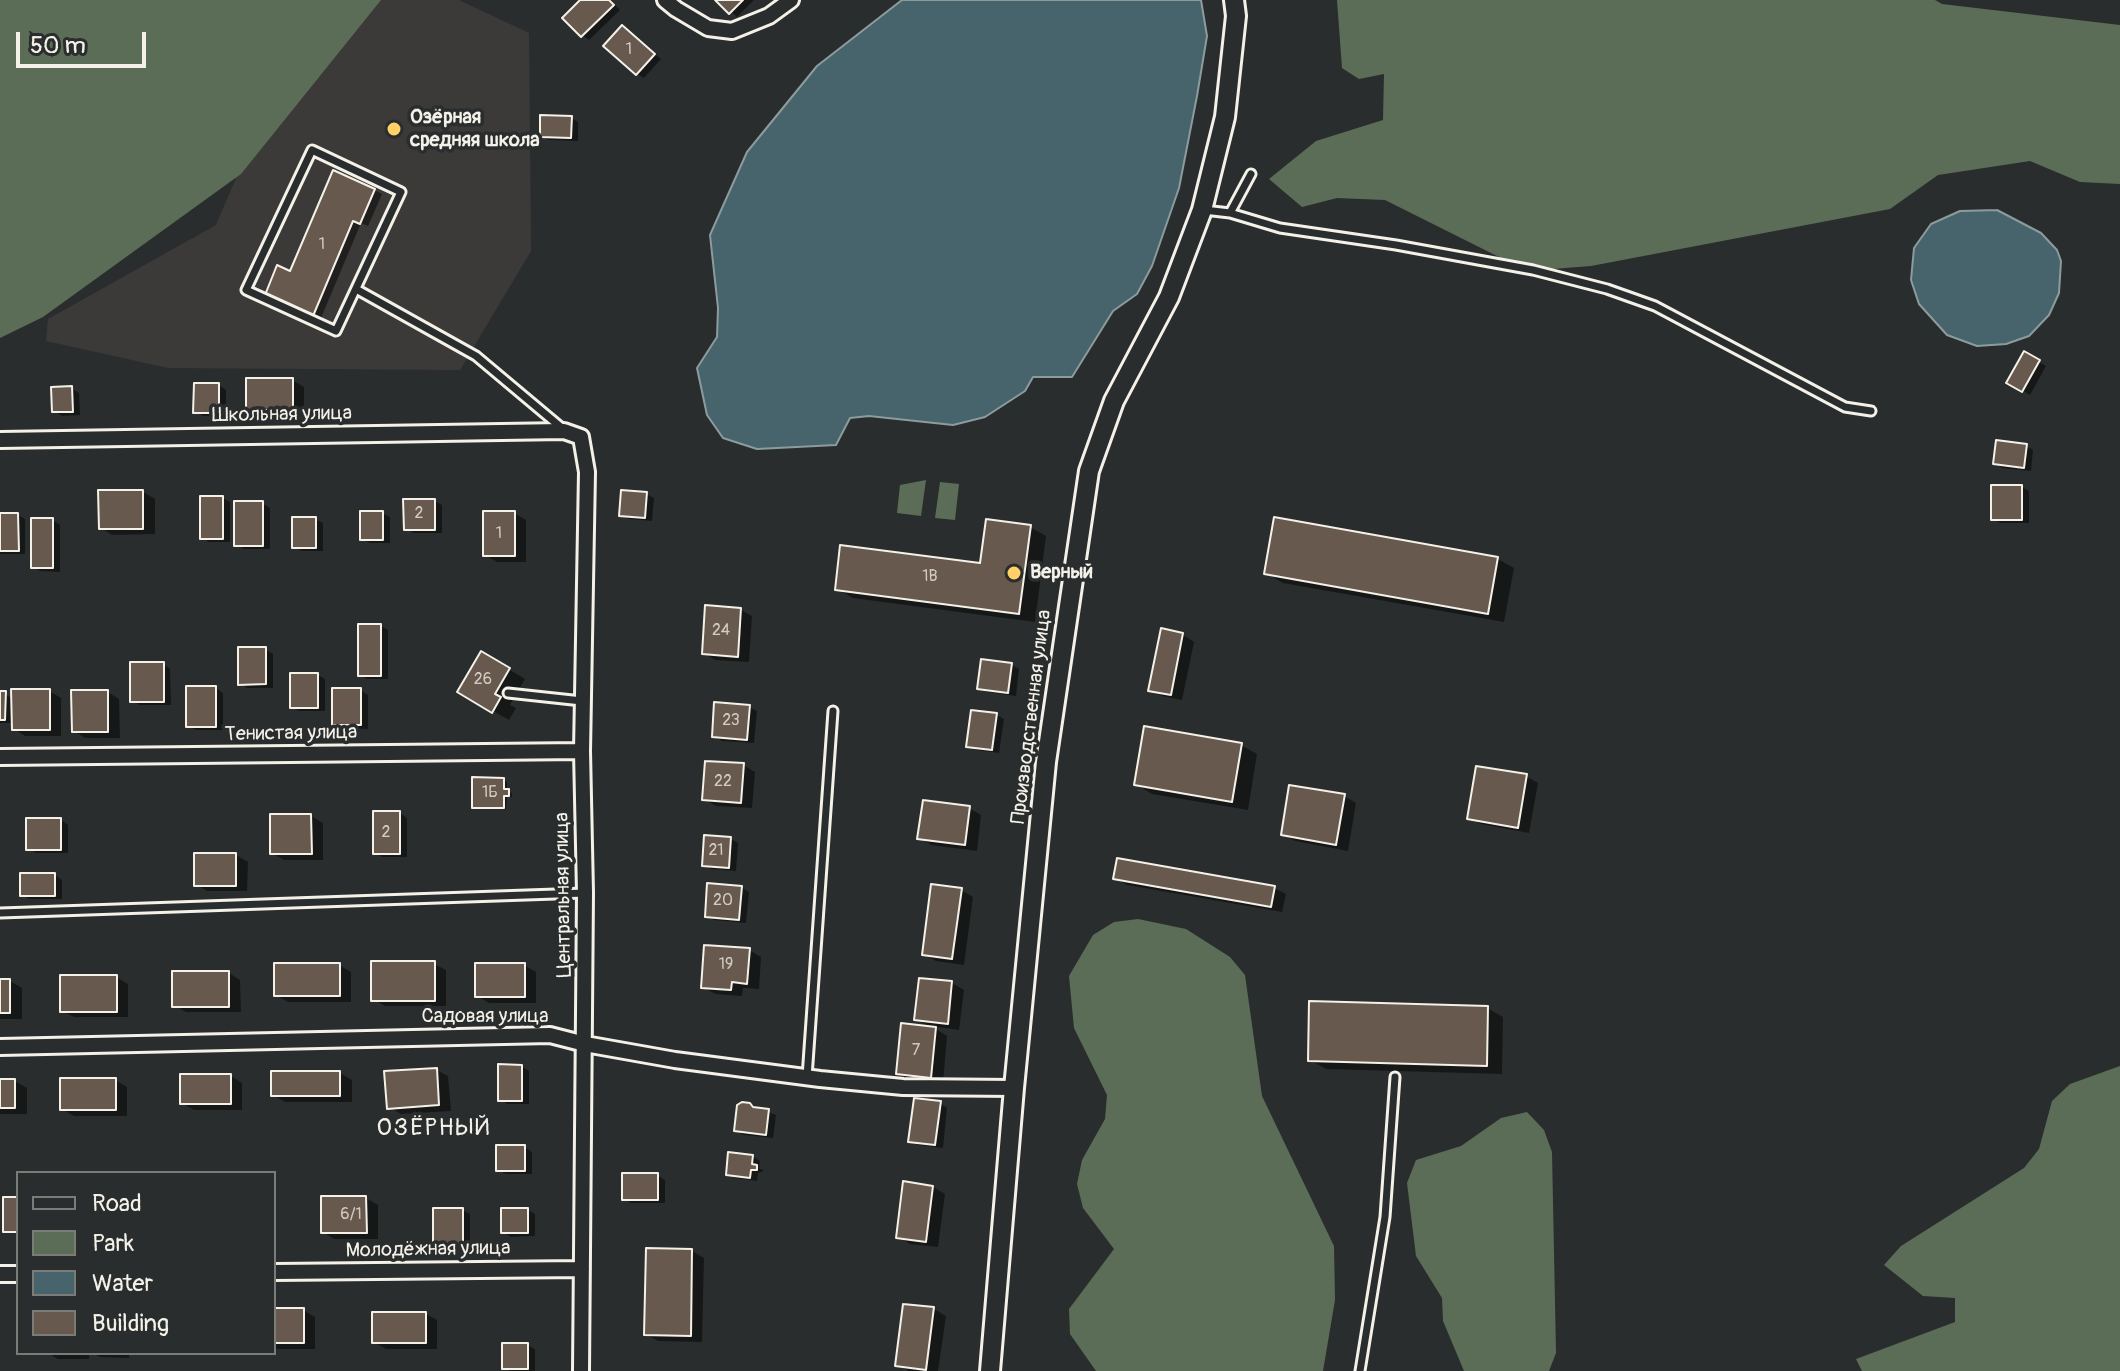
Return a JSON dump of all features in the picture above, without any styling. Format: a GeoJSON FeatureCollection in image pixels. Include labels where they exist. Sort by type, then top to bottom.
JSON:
{"type":"FeatureCollection","features":[{"type":"Feature","properties":{"kind":"street"},"geometry":{"type":"LineString","coordinates":[[665,0],[708,28],[732,31],[769,16],[791,0]]}},
{"type":"Feature","properties":{"kind":"street","name":"Производственная улица"},"geometry":{"type":"LineString","coordinates":[[990,1371],[1046,762],[1089,471],[1114,401],[1169,297],[1202,210],[1225,117],[1236,16],[1234,0]]}},
{"type":"Feature","properties":{"kind":"street","name":"Школьная улица"},"geometry":{"type":"LineString","coordinates":[[0,440],[564,431]]}},
{"type":"Feature","properties":{"kind":"street","name":"Центральная улица"},"geometry":{"type":"LineString","coordinates":[[564,431],[581,437],[587,472],[582,751],[585,1044],[581,1371]]}},
{"type":"Feature","properties":{"kind":"street","name":"Тенистая улица"},"geometry":{"type":"LineString","coordinates":[[0,757],[582,751]]}},
{"type":"Feature","properties":{"kind":"street","name":"Садовая улица"},"geometry":{"type":"LineString","coordinates":[[0,1047],[550,1035],[675,1060],[807,1077],[903,1087],[1014,1088]]}},
{"type":"Feature","properties":{"kind":"street","name":"Молодёжная улица"},"geometry":{"type":"LineString","coordinates":[[276,1272],[582,1269]]}},
{"type":"Feature","properties":{"kind":"lane"},"geometry":{"type":"LineString","coordinates":[[312,150],[401,192],[356,289],[336,331],[246,290],[312,150]]}},
{"type":"Feature","properties":{"kind":"lane"},"geometry":{"type":"LineString","coordinates":[[1230,213],[1251,174]]}},
{"type":"Feature","properties":{"kind":"lane"},"geometry":{"type":"LineString","coordinates":[[1202,210],[1230,213],[1280,228],[1533,270],[1607,289],[1655,306],[1845,407],[1871,411]]}},
{"type":"Feature","properties":{"kind":"lane"},"geometry":{"type":"LineString","coordinates":[[356,289],[476,356],[564,431]]}},
{"type":"Feature","properties":{"kind":"lane"},"geometry":{"type":"LineString","coordinates":[[508,693],[583,701]]}},
{"type":"Feature","properties":{"kind":"lane"},"geometry":{"type":"LineString","coordinates":[[807,1077],[833,711]]}},
{"type":"Feature","properties":{"kind":"lane"},"geometry":{"type":"LineString","coordinates":[[0,913],[585,893]]}},
{"type":"Feature","properties":{"kind":"lane"},"geometry":{"type":"LineString","coordinates":[[1360,1371],[1385,1217],[1395,1077]]}},
{"type":"Feature","properties":{"kind":"shaded area","name":"Озёрная средняя школа"},"geometry":{"type":"Polygon","coordinates":[[[312,0],[459,0],[529,33],[531,251],[460,370],[168,368],[46,341],[48,319],[216,225],[312,0]]]}},
{"type":"Feature","properties":{"kind":"green space"},"geometry":{"type":"Polygon","coordinates":[[[0,0],[381,0],[241,174],[43,317],[0,338],[0,0]]]}},
{"type":"Feature","properties":{"kind":"green space"},"geometry":{"type":"Polygon","coordinates":[[[1337,0],[1935,0],[1942,4],[2120,25],[2120,184],[2080,182],[2030,161],[1938,175],[1890,209],[1591,266],[1527,271],[1385,200],[1337,198],[1302,207],[1269,179],[1316,141],[1383,120],[1384,74],[1359,79],[1342,68],[1337,0]]]}},
{"type":"Feature","properties":{"kind":"green space"},"geometry":{"type":"Polygon","coordinates":[[[926,480],[921,516],[897,513],[900,485],[926,480]]]}},
{"type":"Feature","properties":{"kind":"green space"},"geometry":{"type":"Polygon","coordinates":[[[940,482],[959,484],[955,520],[935,518],[940,482]]]}},
{"type":"Feature","properties":{"kind":"green space"},"geometry":{"type":"Polygon","coordinates":[[[1138,919],[1186,929],[1230,957],[1245,975],[1262,1096],[1334,1246],[1335,1300],[1323,1371],[1096,1371],[1070,1334],[1069,1309],[1114,1249],[1083,1208],[1077,1184],[1082,1160],[1105,1119],[1107,1095],[1074,1028],[1069,976],[1093,935],[1114,922],[1138,919]]]}},
{"type":"Feature","properties":{"kind":"green space"},"geometry":{"type":"Polygon","coordinates":[[[2120,1066],[2120,1371],[1862,1371],[1856,1359],[1955,1322],[1955,1298],[1923,1296],[1884,1265],[1901,1246],[2024,1168],[2039,1149],[2052,1101],[2070,1084],[2120,1066]]]}},
{"type":"Feature","properties":{"kind":"green space"},"geometry":{"type":"Polygon","coordinates":[[[1527,1112],[1544,1130],[1552,1152],[1556,1353],[1549,1371],[1464,1371],[1443,1321],[1442,1298],[1416,1256],[1407,1183],[1416,1160],[1461,1146],[1501,1118],[1527,1112]]]}},
{"type":"Feature","properties":{"kind":"water"},"geometry":{"type":"Polygon","coordinates":[[[902,0],[1201,0],[1207,36],[1197,96],[1179,188],[1152,266],[1137,294],[1113,311],[1072,377],[1033,377],[1025,391],[985,417],[953,425],[869,416],[850,418],[836,445],[757,449],[723,438],[707,415],[697,368],[717,337],[718,308],[710,235],[747,152],[817,66],[902,0]]]}},
{"type":"Feature","properties":{"kind":"water"},"geometry":{"type":"Polygon","coordinates":[[[1997,210],[2041,233],[2057,250],[2061,261],[2059,293],[2049,315],[2029,336],[2006,344],[1977,346],[1947,335],[1919,304],[1911,280],[1914,248],[1931,224],[1960,211],[1997,210]]]}},
{"type":"Feature","properties":{"kind":"building"},"geometry":{"type":"Polygon","coordinates":[[[580,0],[609,0],[614,5],[581,37],[562,18],[580,0]]]}},
{"type":"Feature","properties":{"kind":"building"},"geometry":{"type":"Polygon","coordinates":[[[715,0],[743,0],[729,14],[715,0]]]}},
{"type":"Feature","properties":{"kind":"building"},"geometry":{"type":"Polygon","coordinates":[[[622,25],[655,54],[636,75],[603,46],[622,25]]]}},
{"type":"Feature","properties":{"kind":"building"},"geometry":{"type":"Polygon","coordinates":[[[540,115],[572,116],[571,138],[540,137],[540,115]]]}},
{"type":"Feature","properties":{"kind":"building"},"geometry":{"type":"Polygon","coordinates":[[[333,170],[375,189],[360,224],[353,221],[313,316],[265,295],[277,265],[290,271],[333,170]]]}},
{"type":"Feature","properties":{"kind":"building"},"geometry":{"type":"Polygon","coordinates":[[[2024,351],[2040,360],[2022,392],[2006,383],[2024,351]]]}},
{"type":"Feature","properties":{"kind":"building"},"geometry":{"type":"Polygon","coordinates":[[[246,378],[293,378],[293,410],[246,410],[246,378]]]}},
{"type":"Feature","properties":{"kind":"building"},"geometry":{"type":"Polygon","coordinates":[[[194,383],[219,383],[219,413],[193,413],[194,383]]]}},
{"type":"Feature","properties":{"kind":"building"},"geometry":{"type":"Polygon","coordinates":[[[72,386],[73,412],[52,412],[51,387],[72,386]]]}},
{"type":"Feature","properties":{"kind":"building"},"geometry":{"type":"Polygon","coordinates":[[[1996,440],[2027,444],[2024,468],[1993,464],[1996,440]]]}},
{"type":"Feature","properties":{"kind":"building"},"geometry":{"type":"Polygon","coordinates":[[[1991,485],[2022,485],[2022,520],[1991,520],[1991,485]]]}},
{"type":"Feature","properties":{"kind":"building"},"geometry":{"type":"Polygon","coordinates":[[[98,490],[143,490],[143,529],[99,529],[98,490]]]}},
{"type":"Feature","properties":{"kind":"building"},"geometry":{"type":"Polygon","coordinates":[[[621,490],[647,492],[645,518],[619,516],[621,490]]]}},
{"type":"Feature","properties":{"kind":"building"},"geometry":{"type":"Polygon","coordinates":[[[200,496],[223,496],[223,539],[200,539],[200,496]]]}},
{"type":"Feature","properties":{"kind":"building"},"geometry":{"type":"Polygon","coordinates":[[[403,499],[435,499],[435,530],[404,530],[403,499]]]}},
{"type":"Feature","properties":{"kind":"building"},"geometry":{"type":"Polygon","coordinates":[[[234,501],[263,501],[263,546],[234,546],[234,501]]]}},
{"type":"Feature","properties":{"kind":"building"},"geometry":{"type":"Polygon","coordinates":[[[360,511],[383,511],[383,540],[360,540],[360,511]]]}},
{"type":"Feature","properties":{"kind":"building"},"geometry":{"type":"Polygon","coordinates":[[[483,511],[515,511],[515,556],[483,556],[483,511]]]}},
{"type":"Feature","properties":{"kind":"building"},"geometry":{"type":"Polygon","coordinates":[[[0,513],[18,513],[19,551],[0,551],[0,513]]]}},
{"type":"Feature","properties":{"kind":"building"},"geometry":{"type":"Polygon","coordinates":[[[292,517],[316,517],[316,548],[292,548],[292,517]]]}},
{"type":"Feature","properties":{"kind":"building"},"geometry":{"type":"Polygon","coordinates":[[[1274,517],[1498,557],[1488,614],[1264,574],[1274,517]]]}},
{"type":"Feature","properties":{"kind":"building"},"geometry":{"type":"Polygon","coordinates":[[[31,518],[53,518],[53,568],[31,568],[31,518]]]}},
{"type":"Feature","properties":{"kind":"building"},"geometry":{"type":"Polygon","coordinates":[[[986,519],[1031,525],[1019,614],[835,590],[840,545],[980,563],[986,519]]]}},
{"type":"Feature","properties":{"kind":"building"},"geometry":{"type":"Polygon","coordinates":[[[705,605],[741,608],[738,657],[702,654],[705,605]]]}},
{"type":"Feature","properties":{"kind":"building"},"geometry":{"type":"Polygon","coordinates":[[[358,624],[381,624],[381,676],[358,676],[358,624]]]}},
{"type":"Feature","properties":{"kind":"building"},"geometry":{"type":"Polygon","coordinates":[[[1161,628],[1183,633],[1171,695],[1148,691],[1161,628]]]}},
{"type":"Feature","properties":{"kind":"building"},"geometry":{"type":"Polygon","coordinates":[[[238,647],[266,647],[266,684],[238,685],[238,647]]]}},
{"type":"Feature","properties":{"kind":"building"},"geometry":{"type":"Polygon","coordinates":[[[481,651],[510,668],[495,694],[501,697],[492,713],[457,692],[481,651]]]}},
{"type":"Feature","properties":{"kind":"building"},"geometry":{"type":"Polygon","coordinates":[[[981,659],[1012,663],[1008,693],[977,689],[981,659]]]}},
{"type":"Feature","properties":{"kind":"building"},"geometry":{"type":"Polygon","coordinates":[[[130,662],[164,662],[164,702],[130,702],[130,662]]]}},
{"type":"Feature","properties":{"kind":"building"},"geometry":{"type":"Polygon","coordinates":[[[290,673],[318,673],[318,708],[290,708],[290,673]]]}},
{"type":"Feature","properties":{"kind":"building"},"geometry":{"type":"Polygon","coordinates":[[[186,686],[216,686],[216,727],[186,727],[186,686]]]}},
{"type":"Feature","properties":{"kind":"building"},"geometry":{"type":"Polygon","coordinates":[[[332,688],[361,688],[361,725],[332,725],[332,688]]]}},
{"type":"Feature","properties":{"kind":"building"},"geometry":{"type":"Polygon","coordinates":[[[11,689],[50,689],[50,730],[12,730],[11,689]]]}},
{"type":"Feature","properties":{"kind":"building"},"geometry":{"type":"Polygon","coordinates":[[[71,690],[108,690],[108,732],[72,732],[71,690]]]}},
{"type":"Feature","properties":{"kind":"building"},"geometry":{"type":"Polygon","coordinates":[[[0,691],[6,691],[5,720],[0,720],[0,691]]]}},
{"type":"Feature","properties":{"kind":"building"},"geometry":{"type":"Polygon","coordinates":[[[714,702],[750,705],[747,740],[712,737],[714,702]]]}},
{"type":"Feature","properties":{"kind":"building"},"geometry":{"type":"Polygon","coordinates":[[[971,710],[997,713],[992,750],[966,747],[971,710]]]}},
{"type":"Feature","properties":{"kind":"building"},"geometry":{"type":"Polygon","coordinates":[[[1144,726],[1242,743],[1232,802],[1134,785],[1144,726]]]}},
{"type":"Feature","properties":{"kind":"building"},"geometry":{"type":"Polygon","coordinates":[[[705,761],[744,763],[741,803],[702,800],[705,761]]]}},
{"type":"Feature","properties":{"kind":"building"},"geometry":{"type":"Polygon","coordinates":[[[1476,766],[1527,774],[1518,828],[1467,819],[1476,766]]]}},
{"type":"Feature","properties":{"kind":"building"},"geometry":{"type":"Polygon","coordinates":[[[472,777],[504,778],[504,789],[509,789],[509,796],[504,796],[504,808],[472,808],[472,777]]]}},
{"type":"Feature","properties":{"kind":"building"},"geometry":{"type":"Polygon","coordinates":[[[1289,785],[1345,794],[1336,845],[1281,835],[1289,785]]]}},
{"type":"Feature","properties":{"kind":"building"},"geometry":{"type":"Polygon","coordinates":[[[923,800],[970,806],[965,845],[917,839],[923,800]]]}},
{"type":"Feature","properties":{"kind":"building"},"geometry":{"type":"Polygon","coordinates":[[[373,811],[400,811],[400,854],[373,854],[373,811]]]}},
{"type":"Feature","properties":{"kind":"building"},"geometry":{"type":"Polygon","coordinates":[[[270,814],[311,814],[312,854],[270,854],[270,814]]]}},
{"type":"Feature","properties":{"kind":"building"},"geometry":{"type":"Polygon","coordinates":[[[26,818],[61,818],[61,850],[26,850],[26,818]]]}},
{"type":"Feature","properties":{"kind":"building"},"geometry":{"type":"Polygon","coordinates":[[[704,835],[731,837],[729,868],[702,866],[704,835]]]}},
{"type":"Feature","properties":{"kind":"building"},"geometry":{"type":"Polygon","coordinates":[[[194,853],[236,853],[236,886],[194,886],[194,853]]]}},
{"type":"Feature","properties":{"kind":"building"},"geometry":{"type":"Polygon","coordinates":[[[1117,858],[1275,886],[1271,907],[1113,879],[1117,858]]]}},
{"type":"Feature","properties":{"kind":"building"},"geometry":{"type":"Polygon","coordinates":[[[20,873],[55,873],[55,896],[20,896],[20,873]]]}},
{"type":"Feature","properties":{"kind":"building"},"geometry":{"type":"Polygon","coordinates":[[[707,883],[742,886],[739,920],[705,917],[707,883]]]}},
{"type":"Feature","properties":{"kind":"building"},"geometry":{"type":"Polygon","coordinates":[[[931,884],[962,888],[952,959],[922,955],[931,884]]]}},
{"type":"Feature","properties":{"kind":"building"},"geometry":{"type":"Polygon","coordinates":[[[704,945],[750,948],[747,984],[732,982],[731,990],[701,988],[704,945]]]}},
{"type":"Feature","properties":{"kind":"building"},"geometry":{"type":"Polygon","coordinates":[[[371,961],[435,961],[435,1001],[371,1001],[371,961]]]}},
{"type":"Feature","properties":{"kind":"building"},"geometry":{"type":"Polygon","coordinates":[[[274,963],[340,963],[340,996],[274,996],[274,963]]]}},
{"type":"Feature","properties":{"kind":"building"},"geometry":{"type":"Polygon","coordinates":[[[475,963],[525,963],[525,997],[475,997],[475,963]]]}},
{"type":"Feature","properties":{"kind":"building"},"geometry":{"type":"Polygon","coordinates":[[[172,971],[229,971],[229,1007],[172,1007],[172,971]]]}},
{"type":"Feature","properties":{"kind":"building"},"geometry":{"type":"Polygon","coordinates":[[[60,975],[117,975],[117,1012],[60,1012],[60,975]]]}},
{"type":"Feature","properties":{"kind":"building"},"geometry":{"type":"Polygon","coordinates":[[[919,978],[952,981],[948,1024],[914,1020],[919,978]]]}},
{"type":"Feature","properties":{"kind":"building"},"geometry":{"type":"Polygon","coordinates":[[[0,979],[10,979],[10,1013],[0,1013],[0,979]]]}},
{"type":"Feature","properties":{"kind":"building"},"geometry":{"type":"Polygon","coordinates":[[[1309,1001],[1488,1006],[1487,1066],[1308,1061],[1309,1001]]]}},
{"type":"Feature","properties":{"kind":"building"},"geometry":{"type":"Polygon","coordinates":[[[901,1023],[936,1027],[931,1078],[896,1074],[901,1023]]]}},
{"type":"Feature","properties":{"kind":"building"},"geometry":{"type":"Polygon","coordinates":[[[498,1064],[522,1065],[522,1101],[498,1101],[498,1064]]]}},
{"type":"Feature","properties":{"kind":"building"},"geometry":{"type":"Polygon","coordinates":[[[437,1068],[439,1105],[387,1109],[384,1071],[437,1068]]]}},
{"type":"Feature","properties":{"kind":"building"},"geometry":{"type":"Polygon","coordinates":[[[271,1071],[340,1071],[340,1096],[271,1096],[271,1071]]]}},
{"type":"Feature","properties":{"kind":"building"},"geometry":{"type":"Polygon","coordinates":[[[180,1074],[231,1074],[231,1104],[180,1104],[180,1074]]]}},
{"type":"Feature","properties":{"kind":"building"},"geometry":{"type":"Polygon","coordinates":[[[60,1078],[116,1078],[116,1110],[60,1110],[60,1078]]]}},
{"type":"Feature","properties":{"kind":"building"},"geometry":{"type":"Polygon","coordinates":[[[0,1079],[15,1079],[15,1108],[0,1108],[0,1079]]]}},
{"type":"Feature","properties":{"kind":"building"},"geometry":{"type":"Polygon","coordinates":[[[914,1098],[941,1101],[935,1145],[908,1142],[914,1098]]]}},
{"type":"Feature","properties":{"kind":"building"},"geometry":{"type":"Polygon","coordinates":[[[742,1102],[769,1109],[766,1135],[734,1131],[737,1105],[742,1102]]]}},
{"type":"Feature","properties":{"kind":"building"},"geometry":{"type":"Polygon","coordinates":[[[496,1145],[525,1145],[525,1171],[496,1171],[496,1145]]]}},
{"type":"Feature","properties":{"kind":"building"},"geometry":{"type":"Polygon","coordinates":[[[728,1152],[753,1155],[752,1164],[757,1165],[757,1170],[751,1170],[750,1178],[726,1175],[728,1152]]]}},
{"type":"Feature","properties":{"kind":"building"},"geometry":{"type":"Polygon","coordinates":[[[622,1173],[658,1173],[658,1200],[622,1200],[622,1173]]]}},
{"type":"Feature","properties":{"kind":"building"},"geometry":{"type":"Polygon","coordinates":[[[903,1181],[933,1186],[926,1242],[896,1238],[903,1181]]]}},
{"type":"Feature","properties":{"kind":"building"},"geometry":{"type":"Polygon","coordinates":[[[321,1196],[366,1196],[367,1233],[321,1233],[321,1196]]]}},
{"type":"Feature","properties":{"kind":"building"},"geometry":{"type":"Polygon","coordinates":[[[3,1197],[16,1197],[16,1232],[3,1232],[3,1197]]]}},
{"type":"Feature","properties":{"kind":"building"},"geometry":{"type":"Polygon","coordinates":[[[433,1208],[463,1208],[463,1243],[433,1243],[433,1208]]]}},
{"type":"Feature","properties":{"kind":"building"},"geometry":{"type":"Polygon","coordinates":[[[501,1208],[528,1208],[528,1233],[501,1233],[501,1208]]]}},
{"type":"Feature","properties":{"kind":"building"},"geometry":{"type":"Polygon","coordinates":[[[646,1248],[692,1249],[691,1336],[644,1335],[646,1248]]]}},
{"type":"Feature","properties":{"kind":"building"},"geometry":{"type":"Polygon","coordinates":[[[903,1304],[934,1307],[926,1370],[895,1366],[903,1304]]]}},
{"type":"Feature","properties":{"kind":"building"},"geometry":{"type":"Polygon","coordinates":[[[276,1308],[304,1308],[304,1343],[276,1343],[276,1308]]]}},
{"type":"Feature","properties":{"kind":"building"},"geometry":{"type":"Polygon","coordinates":[[[372,1312],[426,1312],[426,1343],[372,1343],[372,1312]]]}},
{"type":"Feature","properties":{"kind":"building"},"geometry":{"type":"Polygon","coordinates":[[[502,1343],[528,1343],[528,1369],[502,1369],[502,1343]]]}},
{"type":"Feature","properties":{"kind":"place","name":"Озёрная средняя школа"},"geometry":{"type":"Point","coordinates":[394,129]}},
{"type":"Feature","properties":{"kind":"place","name":"Верный"},"geometry":{"type":"Point","coordinates":[1014,573]}},
{"type":"Feature","properties":{"kind":"district","name":"ОЗЁРНЫЙ"},"geometry":{"type":"Point","coordinates":[434,1129]}}]}
